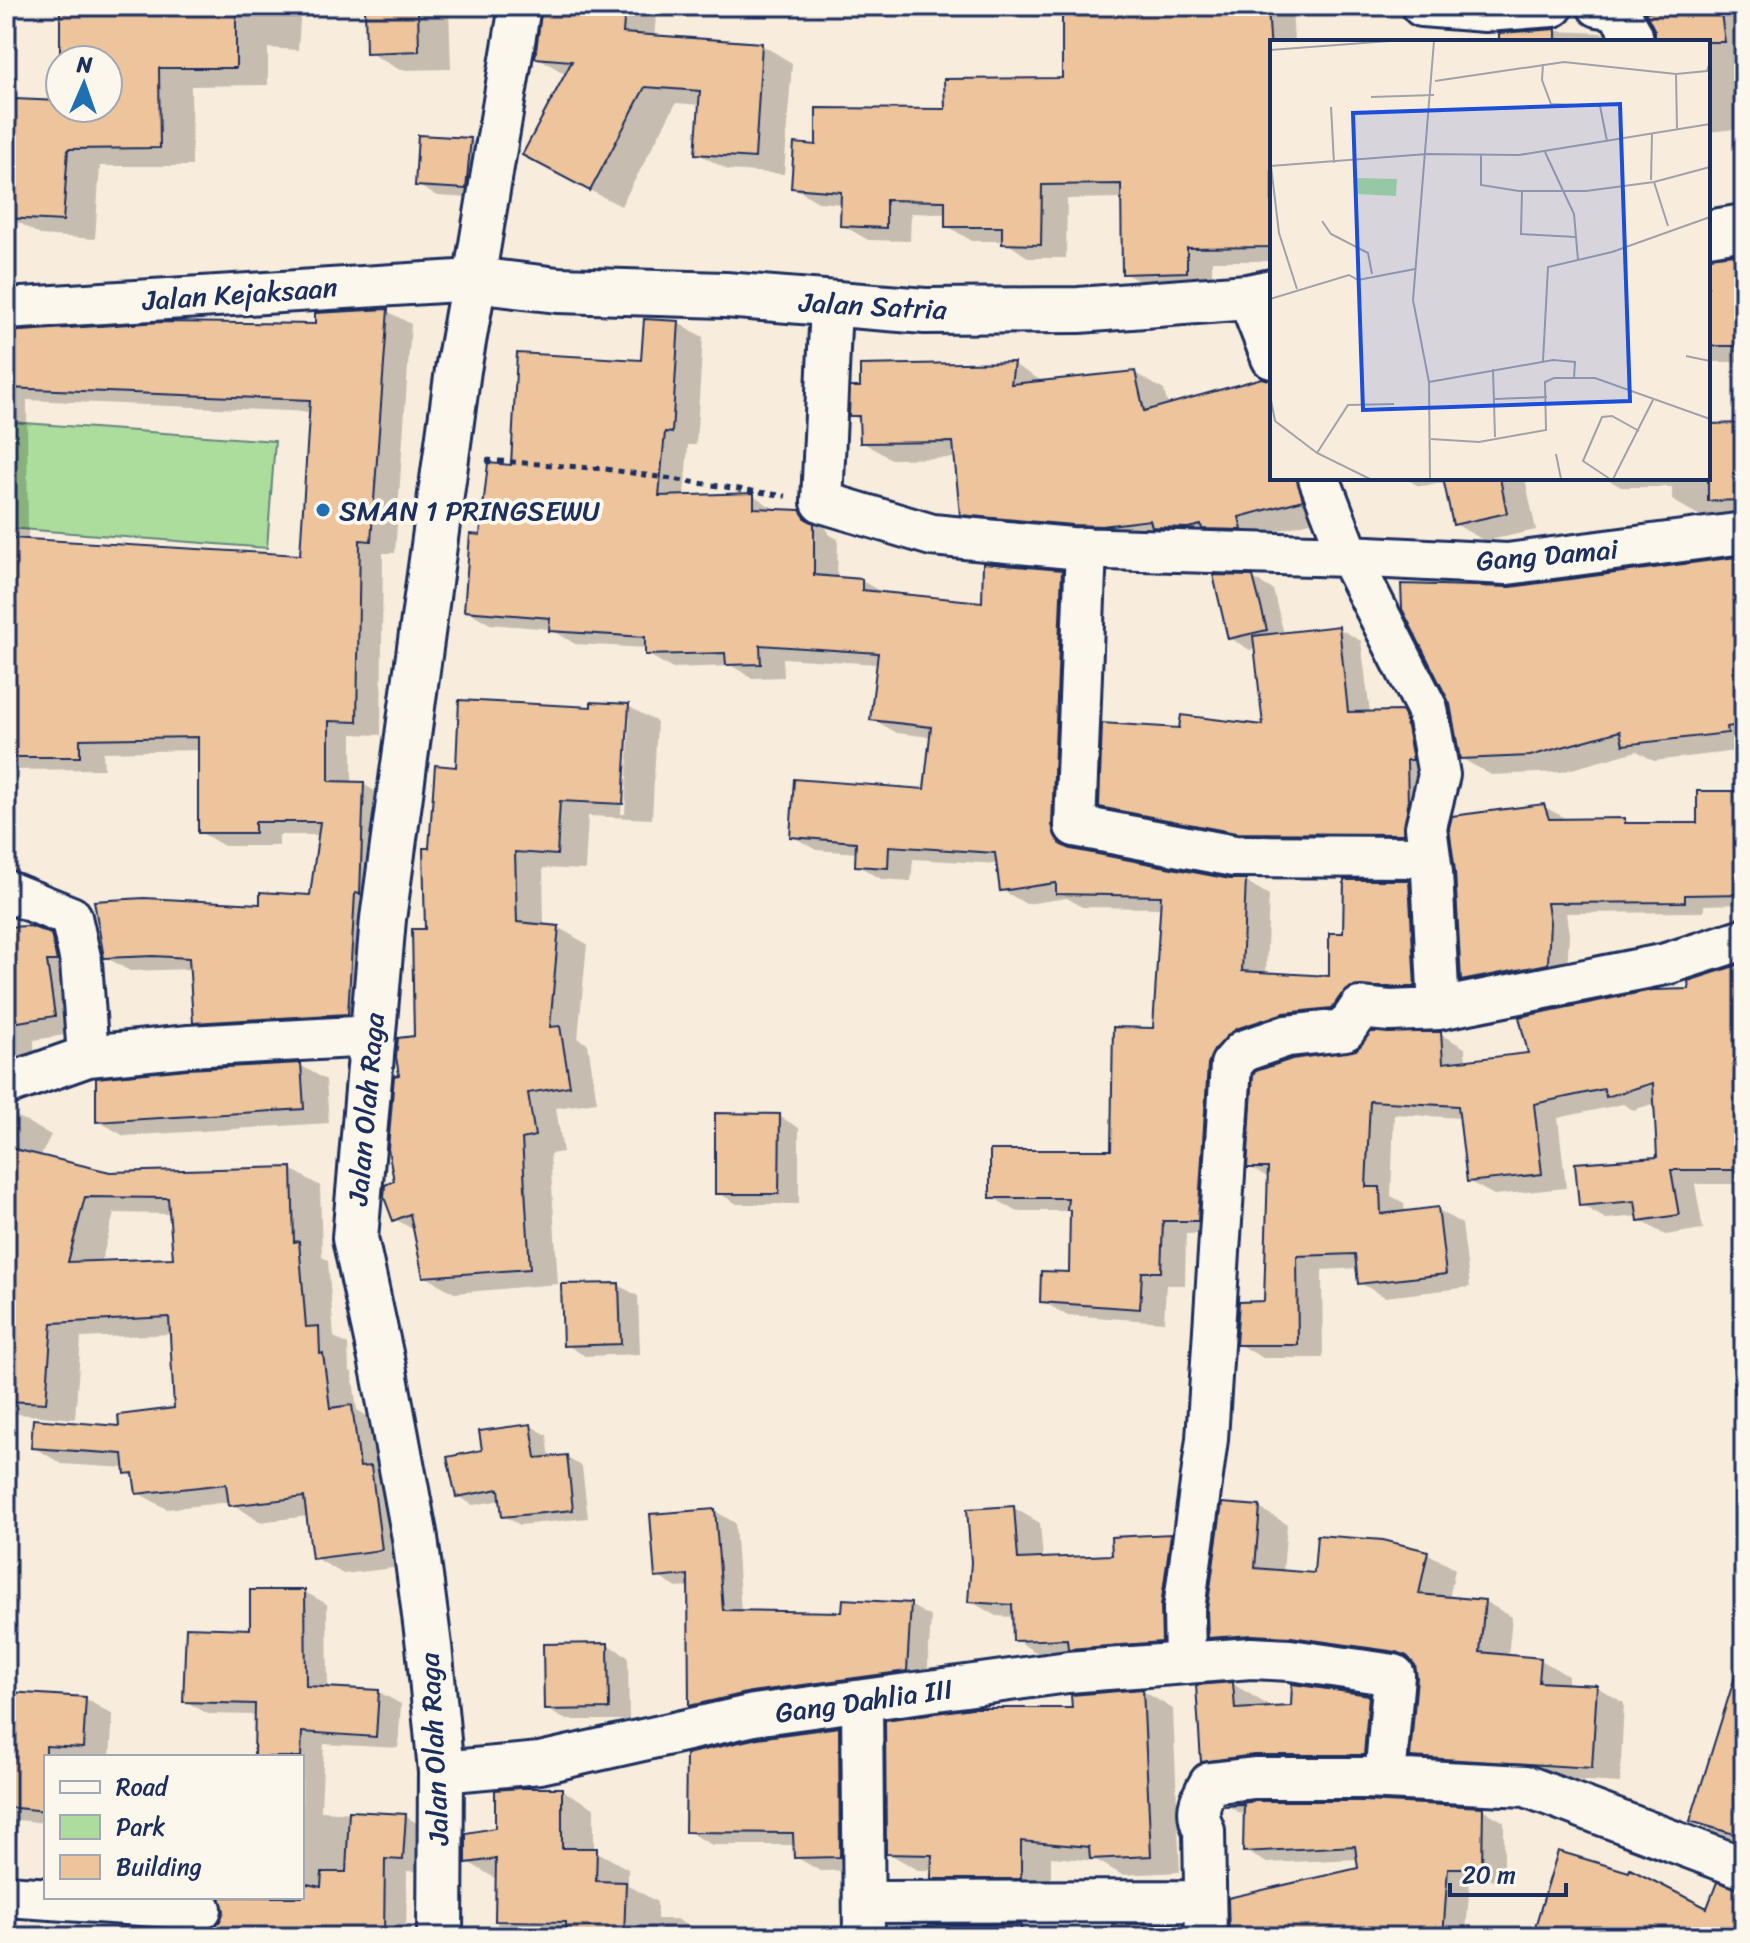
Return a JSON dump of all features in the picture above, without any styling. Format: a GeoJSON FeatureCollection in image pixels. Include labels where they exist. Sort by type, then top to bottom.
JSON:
{"type":"FeatureCollection","features":[{"type":"Feature","properties":{"kind":"street"},"geometry":{"type":"LineString","coordinates":[[474,280],[520,6]]}},
{"type":"Feature","properties":{"kind":"street"},"geometry":{"type":"LineString","coordinates":[[1422,6],[1485,11],[1553,6]]}},
{"type":"Feature","properties":{"kind":"street"},"geometry":{"type":"LineString","coordinates":[[1598,6],[1617,9],[1633,40]]}},
{"type":"Feature","properties":{"kind":"street"},"geometry":{"type":"LineString","coordinates":[[1710,233],[1744,227]]}},
{"type":"Feature","properties":{"kind":"street","name":"Jalan Satria"},"geometry":{"type":"LineString","coordinates":[[474,280],[558,290],[725,295],[925,311],[1079,310],[1260,294]]}},
{"type":"Feature","properties":{"kind":"street","name":"Jalan Kejaksaan"},"geometry":{"type":"LineString","coordinates":[[6,309],[474,280]]}},
{"type":"Feature","properties":{"kind":"street","name":"Jalan Olah Raga"},"geometry":{"type":"LineString","coordinates":[[440,1937],[441,1772],[429,1646],[415,1538],[355,1238],[387,889],[458,370],[474,280]]}},
{"type":"Feature","properties":{"kind":"street"},"geometry":{"type":"LineString","coordinates":[[1260,294],[1270,347]]}},
{"type":"Feature","properties":{"kind":"street"},"geometry":{"type":"LineString","coordinates":[[822,502],[831,305]]}},
{"type":"Feature","properties":{"kind":"street"},"geometry":{"type":"LineString","coordinates":[[1320,480],[1349,556],[1427,709],[1439,775],[1426,827],[1439,1009]]}},
{"type":"Feature","properties":{"kind":"street","name":"Gang Damai"},"geometry":{"type":"LineString","coordinates":[[822,502],[932,535],[1086,548],[1507,564],[1744,533]]}},
{"type":"Feature","properties":{"kind":"street"},"geometry":{"type":"LineString","coordinates":[[1086,548],[1075,826],[1234,856],[1430,857]]}},
{"type":"Feature","properties":{"kind":"street"},"geometry":{"type":"LineString","coordinates":[[6,891],[71,917],[81,962],[88,1056]]}},
{"type":"Feature","properties":{"kind":"street"},"geometry":{"type":"LineString","coordinates":[[1185,1662],[1184,1609],[1207,1439],[1231,1065],[1243,1051],[1287,1036],[1345,1030],[1360,1008],[1390,1011],[1439,1009],[1666,964],[1744,939]]}},
{"type":"Feature","properties":{"kind":"street"},"geometry":{"type":"LineString","coordinates":[[6,1085],[88,1056],[189,1046],[373,1036]]}},
{"type":"Feature","properties":{"kind":"street","name":"Gang Dahlia III"},"geometry":{"type":"LineString","coordinates":[[441,1772],[540,1763],[754,1715],[1068,1672],[1251,1658],[1290,1660],[1394,1675],[1385,1779]]}},
{"type":"Feature","properties":{"kind":"street"},"geometry":{"type":"LineString","coordinates":[[862,1702],[864,1920],[1206,1919],[1204,1831],[1198,1818],[1198,1804],[1210,1783],[1254,1778],[1385,1779],[1526,1786],[1744,1868]]}},
{"type":"Feature","properties":{"kind":"street"},"geometry":{"type":"LineString","coordinates":[[6,1896],[44,1899]]}},
{"type":"Feature","properties":{"kind":"street"},"geometry":{"type":"LineString","coordinates":[[51,1899],[201,1909]]}},
{"type":"Feature","properties":{"kind":"path"},"geometry":{"type":"LineString","coordinates":[[448,457],[605,469],[822,502]]}},
{"type":"Feature","properties":{"kind":"green space"},"geometry":{"type":"Polygon","coordinates":[[[10,422],[275,441],[267,548],[8,528],[6,467],[10,422]]]}},
{"type":"Feature","properties":{"kind":"building"},"geometry":{"type":"Polygon","coordinates":[[[60,6],[236,6],[236,68],[159,68],[160,148],[68,149],[63,221],[6,218],[15,99],[44,100],[44,124],[124,124],[124,44],[60,44],[60,6]]]}},
{"type":"Feature","properties":{"kind":"building"},"geometry":{"type":"Polygon","coordinates":[[[365,6],[418,6],[419,51],[366,53],[365,6]]]}},
{"type":"Feature","properties":{"kind":"building"},"geometry":{"type":"Polygon","coordinates":[[[542,6],[625,6],[623,33],[762,43],[755,158],[695,154],[700,91],[645,87],[590,191],[522,155],[572,61],[535,58],[542,6]]]}},
{"type":"Feature","properties":{"kind":"building"},"geometry":{"type":"Polygon","coordinates":[[[1062,6],[1268,6],[1270,247],[1187,248],[1187,272],[1122,274],[1121,184],[1042,185],[1041,245],[1002,244],[1002,227],[945,227],[945,201],[886,200],[886,228],[840,226],[841,192],[791,188],[794,143],[816,145],[816,108],[945,109],[944,79],[1062,78],[1062,6]]]}},
{"type":"Feature","properties":{"kind":"building"},"geometry":{"type":"Polygon","coordinates":[[[1689,6],[1720,6],[1725,42],[1655,40],[1655,31],[1645,12],[1689,6]]]}},
{"type":"Feature","properties":{"kind":"building"},"geometry":{"type":"Polygon","coordinates":[[[1556,29],[1556,40],[1499,40],[1499,33],[1556,29]]]}},
{"type":"Feature","properties":{"kind":"building"},"geometry":{"type":"Polygon","coordinates":[[[418,135],[471,138],[466,189],[415,186],[418,135]]]}},
{"type":"Feature","properties":{"kind":"building"},"geometry":{"type":"Polygon","coordinates":[[[1744,254],[1744,346],[1710,346],[1710,257],[1744,254]]]}},
{"type":"Feature","properties":{"kind":"building"},"geometry":{"type":"Polygon","coordinates":[[[388,309],[371,541],[360,540],[357,722],[329,721],[329,781],[364,782],[360,894],[355,893],[348,1014],[193,1023],[189,958],[104,958],[94,901],[144,898],[260,904],[260,892],[310,895],[320,822],[255,822],[255,833],[198,833],[198,737],[80,739],[80,757],[6,757],[6,600],[11,538],[300,555],[310,400],[6,388],[6,332],[161,322],[315,324],[315,313],[388,309]]]}},
{"type":"Feature","properties":{"kind":"building"},"geometry":{"type":"Polygon","coordinates":[[[644,319],[679,321],[672,433],[665,432],[659,496],[754,493],[754,508],[800,510],[806,519],[814,523],[814,575],[862,579],[862,590],[982,602],[983,563],[1062,570],[1052,825],[1061,845],[1230,879],[1246,879],[1242,971],[1329,976],[1329,933],[1343,933],[1344,880],[1409,880],[1415,987],[1351,987],[1332,1008],[1284,1013],[1236,1029],[1214,1050],[1208,1064],[1198,1221],[1163,1221],[1161,1272],[1142,1272],[1140,1309],[1040,1302],[1041,1271],[1069,1272],[1068,1198],[990,1198],[990,1150],[1111,1150],[1113,1027],[1153,1028],[1161,896],[1056,894],[1056,883],[1000,891],[995,853],[889,846],[888,868],[855,866],[856,842],[790,837],[794,779],[924,789],[931,727],[870,720],[878,653],[760,645],[761,664],[726,665],[725,653],[645,655],[645,637],[549,631],[550,618],[464,611],[470,534],[480,535],[488,463],[511,465],[517,353],[641,360],[644,319]]]}},
{"type":"Feature","properties":{"kind":"building"},"geometry":{"type":"Polygon","coordinates":[[[1014,362],[1011,384],[1135,371],[1144,411],[1262,378],[1270,380],[1270,480],[1298,480],[1303,500],[1239,517],[1242,530],[1202,529],[1201,525],[1188,528],[1152,527],[1150,520],[1102,526],[960,515],[953,442],[860,443],[859,416],[849,416],[850,387],[860,387],[860,365],[1014,362]]]}},
{"type":"Feature","properties":{"kind":"building"},"geometry":{"type":"Polygon","coordinates":[[[1744,423],[1744,500],[1708,501],[1710,424],[1744,423]]]}},
{"type":"Feature","properties":{"kind":"building"},"geometry":{"type":"Polygon","coordinates":[[[1443,480],[1500,480],[1507,513],[1453,525],[1443,480]]]}},
{"type":"Feature","properties":{"kind":"building"},"geometry":{"type":"Polygon","coordinates":[[[1744,556],[1744,724],[1727,727],[1728,733],[1623,745],[1620,731],[1530,756],[1460,759],[1450,704],[1402,609],[1401,584],[1510,587],[1744,556]]]}},
{"type":"Feature","properties":{"kind":"building"},"geometry":{"type":"Polygon","coordinates":[[[1213,575],[1253,576],[1267,630],[1228,639],[1213,575]]]}},
{"type":"Feature","properties":{"kind":"building"},"geometry":{"type":"Polygon","coordinates":[[[1339,626],[1348,712],[1402,711],[1405,716],[1413,760],[1407,760],[1408,805],[1404,834],[1236,833],[1099,807],[1102,723],[1179,728],[1181,715],[1263,725],[1253,636],[1339,626]]]}},
{"type":"Feature","properties":{"kind":"building"},"geometry":{"type":"Polygon","coordinates":[[[459,700],[591,707],[591,702],[629,704],[623,804],[560,801],[557,855],[515,852],[517,922],[559,926],[550,1027],[560,1026],[570,1086],[528,1093],[535,1136],[522,1139],[530,1269],[423,1277],[410,1214],[393,1221],[384,1197],[385,1185],[394,1181],[388,1149],[394,1076],[399,1075],[396,1057],[398,1038],[414,1036],[412,929],[425,929],[423,848],[429,848],[435,765],[456,767],[459,700]]]}},
{"type":"Feature","properties":{"kind":"building"},"geometry":{"type":"Polygon","coordinates":[[[1697,791],[1744,791],[1744,894],[1685,895],[1685,902],[1547,903],[1550,922],[1548,964],[1461,981],[1455,871],[1449,828],[1452,816],[1544,804],[1549,819],[1625,818],[1625,823],[1697,823],[1697,791]]]}},
{"type":"Feature","properties":{"kind":"building"},"geometry":{"type":"Polygon","coordinates":[[[30,926],[51,934],[57,961],[47,961],[55,1016],[6,1024],[6,927],[30,926]]]}},
{"type":"Feature","properties":{"kind":"building"},"geometry":{"type":"Polygon","coordinates":[[[1744,963],[1744,1170],[1671,1170],[1679,1215],[1638,1221],[1635,1201],[1579,1206],[1575,1163],[1657,1157],[1653,1083],[1606,1097],[1604,1089],[1534,1104],[1542,1174],[1467,1182],[1458,1106],[1370,1101],[1366,1187],[1380,1187],[1381,1214],[1438,1207],[1446,1274],[1358,1284],[1355,1254],[1297,1256],[1298,1345],[1236,1345],[1239,1302],[1264,1301],[1268,1168],[1247,1168],[1253,1074],[1256,1071],[1292,1059],[1356,1050],[1371,1032],[1441,1032],[1443,1063],[1528,1053],[1519,1017],[1652,990],[1689,989],[1688,981],[1744,963]]]}},
{"type":"Feature","properties":{"kind":"building"},"geometry":{"type":"Polygon","coordinates":[[[301,1063],[304,1109],[96,1122],[96,1078],[301,1063]]]}},
{"type":"Feature","properties":{"kind":"building"},"geometry":{"type":"Polygon","coordinates":[[[715,1113],[780,1114],[779,1194],[715,1194],[715,1113]]]}},
{"type":"Feature","properties":{"kind":"building"},"geometry":{"type":"Polygon","coordinates":[[[6,1147],[110,1172],[292,1167],[294,1242],[299,1241],[306,1327],[319,1326],[320,1354],[323,1353],[330,1408],[352,1405],[360,1467],[371,1466],[382,1550],[312,1559],[304,1497],[229,1506],[226,1484],[136,1494],[133,1473],[125,1474],[123,1454],[31,1448],[33,1419],[119,1426],[118,1415],[174,1408],[169,1317],[52,1323],[46,1403],[6,1401],[6,1147]],[[85,1197],[68,1262],[173,1258],[168,1198],[85,1197]]]}},
{"type":"Feature","properties":{"kind":"building"},"geometry":{"type":"Polygon","coordinates":[[[619,1283],[621,1344],[563,1346],[561,1284],[619,1283]]]}},
{"type":"Feature","properties":{"kind":"building"},"geometry":{"type":"Polygon","coordinates":[[[531,1424],[536,1458],[567,1455],[573,1510],[502,1517],[499,1489],[456,1497],[447,1457],[482,1450],[479,1431],[531,1424]]]}},
{"type":"Feature","properties":{"kind":"building"},"geometry":{"type":"Polygon","coordinates":[[[1222,1503],[1260,1506],[1255,1568],[1314,1573],[1317,1535],[1383,1540],[1428,1551],[1419,1594],[1485,1600],[1480,1652],[1541,1658],[1539,1682],[1597,1685],[1592,1768],[1410,1757],[1417,1677],[1415,1665],[1407,1656],[1291,1637],[1252,1635],[1208,1638],[1207,1610],[1222,1503]]]}},
{"type":"Feature","properties":{"kind":"building"},"geometry":{"type":"Polygon","coordinates":[[[1014,1506],[1018,1559],[1112,1555],[1111,1537],[1171,1534],[1161,1606],[1162,1642],[1068,1649],[1067,1639],[1013,1641],[1012,1605],[968,1602],[971,1562],[967,1509],[1014,1506]]]}},
{"type":"Feature","properties":{"kind":"building"},"geometry":{"type":"Polygon","coordinates":[[[715,1509],[723,1610],[842,1612],[843,1599],[911,1603],[907,1671],[751,1692],[689,1706],[688,1575],[655,1578],[650,1514],[715,1509]]]}},
{"type":"Feature","properties":{"kind":"building"},"geometry":{"type":"Polygon","coordinates":[[[250,1590],[305,1590],[306,1686],[379,1690],[376,1737],[302,1732],[301,1755],[254,1755],[255,1704],[183,1702],[186,1627],[250,1629],[250,1590]]]}},
{"type":"Feature","properties":{"kind":"building"},"geometry":{"type":"Polygon","coordinates":[[[608,1643],[609,1709],[544,1710],[543,1644],[608,1643]]]}},
{"type":"Feature","properties":{"kind":"building"},"geometry":{"type":"Polygon","coordinates":[[[1737,1670],[1744,1671],[1744,1843],[1735,1840],[1737,1835],[1690,1821],[1737,1670]]]}},
{"type":"Feature","properties":{"kind":"building"},"geometry":{"type":"Polygon","coordinates":[[[1233,1682],[1235,1709],[1291,1706],[1292,1684],[1369,1695],[1364,1755],[1254,1755],[1201,1762],[1196,1685],[1233,1682]]]}},
{"type":"Feature","properties":{"kind":"building"},"geometry":{"type":"Polygon","coordinates":[[[1143,1689],[1151,1856],[1090,1859],[1089,1847],[1021,1841],[1021,1879],[931,1879],[932,1855],[886,1854],[885,1720],[972,1708],[1072,1708],[1071,1695],[1143,1689]]]}},
{"type":"Feature","properties":{"kind":"building"},"geometry":{"type":"Polygon","coordinates":[[[8,1692],[86,1697],[83,1748],[46,1746],[44,1811],[6,1807],[8,1692]]]}},
{"type":"Feature","properties":{"kind":"building"},"geometry":{"type":"Polygon","coordinates":[[[839,1727],[840,1857],[794,1858],[793,1833],[685,1832],[686,1754],[758,1738],[839,1727]]]}},
{"type":"Feature","properties":{"kind":"building"},"geometry":{"type":"Polygon","coordinates":[[[562,1788],[562,1848],[597,1848],[596,1881],[626,1882],[624,1937],[566,1937],[566,1922],[495,1921],[496,1859],[466,1863],[466,1833],[495,1828],[495,1790],[562,1788]]]}},
{"type":"Feature","properties":{"kind":"building"},"geometry":{"type":"Polygon","coordinates":[[[1255,1801],[1364,1801],[1483,1807],[1482,1868],[1448,1868],[1443,1937],[1229,1937],[1228,1898],[1358,1868],[1355,1846],[1243,1852],[1244,1805],[1224,1806],[1255,1801]]]}},
{"type":"Feature","properties":{"kind":"building"},"geometry":{"type":"Polygon","coordinates":[[[349,1811],[406,1814],[403,1860],[385,1859],[384,1937],[166,1937],[166,1930],[199,1932],[212,1929],[224,1911],[221,1899],[304,1899],[304,1883],[321,1887],[322,1872],[346,1872],[349,1811]]]}},
{"type":"Feature","properties":{"kind":"building"},"geometry":{"type":"Polygon","coordinates":[[[1558,1851],[1629,1872],[1630,1869],[1707,1908],[1717,1882],[1744,1890],[1744,1937],[1532,1937],[1558,1851]]]}},
{"type":"Feature","properties":{"kind":"building"},"geometry":{"type":"Polygon","coordinates":[[[1112,1924],[1183,1924],[1183,1937],[1114,1937],[1112,1924]]]}},
{"type":"Feature","properties":{"kind":"building"},"geometry":{"type":"Polygon","coordinates":[[[928,1925],[1021,1925],[1021,1937],[928,1937],[928,1925]]]}},
{"type":"Feature","properties":{"kind":"place","name":"SMAN 1 PRINGSEWU"},"geometry":{"type":"Point","coordinates":[323,510]}}]}
